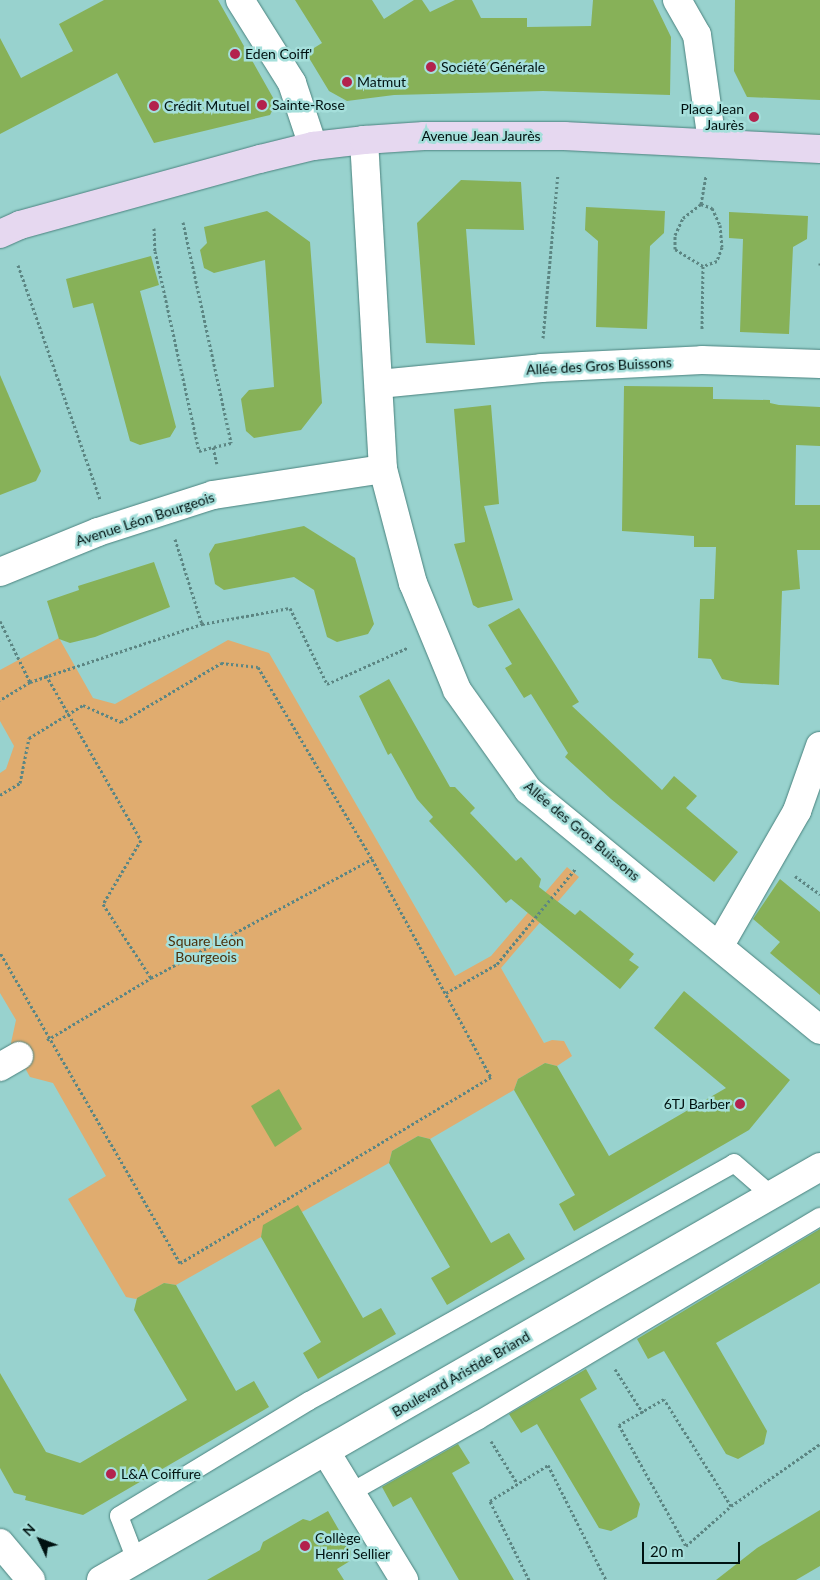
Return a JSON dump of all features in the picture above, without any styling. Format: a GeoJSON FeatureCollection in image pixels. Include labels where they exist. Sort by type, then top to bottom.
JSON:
{"type":"FeatureCollection","features":[{"type":"Feature","properties":{"kind":"main road","name":"Avenue Jean Jaurès"},"geometry":{"type":"LineString","coordinates":[[0,234],[147,189],[313,146],[364,140],[424,136],[712,142],[820,149]]}},
{"type":"Feature","properties":{"kind":"street"},"geometry":{"type":"LineString","coordinates":[[240,0],[292,83],[313,146]]}},
{"type":"Feature","properties":{"kind":"street"},"geometry":{"type":"LineString","coordinates":[[678,0],[697,35],[709,103],[712,142]]}},
{"type":"Feature","properties":{"kind":"street","name":"Allée des Gros Buissons"},"geometry":{"type":"LineString","coordinates":[[364,140],[383,470],[413,582],[433,637],[457,690],[528,790],[720,945],[820,1030]]}},
{"type":"Feature","properties":{"kind":"street","name":"Allée des Gros Buissons"},"geometry":{"type":"LineString","coordinates":[[378,384],[541,368],[702,360],[820,364]]}},
{"type":"Feature","properties":{"kind":"street","name":"Avenue Léon Bourgeois"},"geometry":{"type":"LineString","coordinates":[[0,572],[110,528],[224,493],[383,470]]}},
{"type":"Feature","properties":{"kind":"street"},"geometry":{"type":"LineString","coordinates":[[720,945],[797,811],[820,746]]}},
{"type":"Feature","properties":{"kind":"street","name":"Boulevard Aristide Briand"},"geometry":{"type":"LineString","coordinates":[[101,1580],[820,1167]]}},
{"type":"Feature","properties":{"kind":"street"},"geometry":{"type":"LineString","coordinates":[[326,1452],[404,1580]]}},
{"type":"Feature","properties":{"kind":"street"},"geometry":{"type":"LineString","coordinates":[[0,1543],[31,1580]]}},
{"type":"Feature","properties":{"kind":"lane"},"geometry":{"type":"LineString","coordinates":[[136,1560],[119,1516],[308,1401],[734,1163],[771,1195]]}},
{"type":"Feature","properties":{"kind":"lane"},"geometry":{"type":"LineString","coordinates":[[350,1493],[479,1420],[820,1217]]}},
{"type":"Feature","properties":{"kind":"path"},"geometry":{"type":"LineString","coordinates":[[541,368],[558,174]]}},
{"type":"Feature","properties":{"kind":"path"},"geometry":{"type":"LineString","coordinates":[[703,266],[675,249],[675,235],[683,218],[701,204],[706,176]]}},
{"type":"Feature","properties":{"kind":"path"},"geometry":{"type":"LineString","coordinates":[[701,204],[712,208],[720,225],[722,247],[716,261],[703,266]]}},
{"type":"Feature","properties":{"kind":"path"},"geometry":{"type":"LineString","coordinates":[[154,228],[155,251],[199,450],[232,443],[183,222]]}},
{"type":"Feature","properties":{"kind":"path"},"geometry":{"type":"LineString","coordinates":[[18,265],[110,528]]}},
{"type":"Feature","properties":{"kind":"path"},"geometry":{"type":"LineString","coordinates":[[702,360],[703,266]]}},
{"type":"Feature","properties":{"kind":"path"},"geometry":{"type":"LineString","coordinates":[[213,447],[224,493]]}},
{"type":"Feature","properties":{"kind":"path"},"geometry":{"type":"LineString","coordinates":[[166,510],[202,624]]}},
{"type":"Feature","properties":{"kind":"path"},"geometry":{"type":"LineString","coordinates":[[0,700],[46,675],[202,624],[290,608],[327,684],[433,637]]}},
{"type":"Feature","properties":{"kind":"path"},"geometry":{"type":"LineString","coordinates":[[0,620],[30,682]]}},
{"type":"Feature","properties":{"kind":"path"},"geometry":{"type":"LineString","coordinates":[[0,795],[20,783],[29,738],[83,705],[120,722],[221,662],[258,667],[372,859],[491,1077],[180,1263],[48,1039],[0,953]]}},
{"type":"Feature","properties":{"kind":"path"},"geometry":{"type":"LineString","coordinates":[[46,675],[141,840],[103,904],[151,978]]}},
{"type":"Feature","properties":{"kind":"path"},"geometry":{"type":"LineString","coordinates":[[446,993],[497,964],[596,845]]}},
{"type":"Feature","properties":{"kind":"path"},"geometry":{"type":"LineString","coordinates":[[9,1062],[151,978],[372,859]]}},
{"type":"Feature","properties":{"kind":"path"},"geometry":{"type":"LineString","coordinates":[[610,1360],[643,1413]]}},
{"type":"Feature","properties":{"kind":"path"},"geometry":{"type":"LineString","coordinates":[[731,1506],[664,1399],[643,1413],[619,1425],[686,1546],[731,1506],[820,1444]]}},
{"type":"Feature","properties":{"kind":"path"},"geometry":{"type":"LineString","coordinates":[[490,1439],[517,1483]]}},
{"type":"Feature","properties":{"kind":"path"},"geometry":{"type":"LineString","coordinates":[[529,1580],[490,1500],[548,1465],[606,1580]]}},
{"type":"Feature","properties":{"kind":"green space","name":"Square Léon Bourgeois"},"geometry":{"type":"Polygon","coordinates":[[[59,638],[93,698],[115,704],[228,640],[269,653],[455,976],[491,956],[567,867],[579,877],[501,968],[544,1043],[552,1040],[564,1041],[572,1056],[557,1066],[545,1063],[518,1079],[514,1090],[430,1139],[418,1136],[392,1151],[389,1163],[302,1212],[264,1225],[261,1237],[176,1285],[164,1283],[136,1299],[126,1297],[68,1199],[106,1176],[53,1083],[30,1077],[11,1043],[16,1020],[0,993],[0,773],[6,769],[14,746],[0,721],[0,670],[59,638]]]}},
{"type":"Feature","properties":{"kind":"building"},"geometry":{"type":"Polygon","coordinates":[[[104,0],[218,0],[276,103],[270,115],[154,143],[117,73],[0,134],[0,38],[21,78],[73,51],[59,24],[104,0]]]}},
{"type":"Feature","properties":{"kind":"building"},"geometry":{"type":"Polygon","coordinates":[[[295,0],[372,0],[384,19],[414,0],[422,0],[430,12],[455,0],[472,0],[481,18],[527,18],[527,27],[591,26],[593,0],[653,0],[671,37],[670,95],[543,91],[394,95],[347,101],[329,91],[306,53],[322,43],[295,0]]]}},
{"type":"Feature","properties":{"kind":"building"},"geometry":{"type":"Polygon","coordinates":[[[735,0],[820,0],[820,100],[747,97],[734,71],[735,0]]]}},
{"type":"Feature","properties":{"kind":"building"},"geometry":{"type":"Polygon","coordinates":[[[461,180],[521,182],[524,230],[466,229],[475,345],[426,343],[417,223],[461,180]]]}},
{"type":"Feature","properties":{"kind":"building"},"geometry":{"type":"Polygon","coordinates":[[[586,207],[665,211],[664,233],[650,246],[647,329],[596,327],[598,241],[585,230],[586,207]]]}},
{"type":"Feature","properties":{"kind":"building"},"geometry":{"type":"Polygon","coordinates":[[[267,211],[310,242],[322,403],[301,430],[254,438],[246,431],[241,399],[249,390],[274,387],[265,260],[214,273],[204,268],[200,250],[207,243],[204,227],[267,211]]]}},
{"type":"Feature","properties":{"kind":"building"},"geometry":{"type":"Polygon","coordinates":[[[729,212],[808,216],[807,239],[793,247],[789,334],[740,332],[743,239],[729,238],[729,212]]]}},
{"type":"Feature","properties":{"kind":"building"},"geometry":{"type":"Polygon","coordinates":[[[151,256],[159,285],[140,291],[176,427],[170,437],[140,445],[130,441],[93,303],[73,308],[66,279],[151,256]]]}},
{"type":"Feature","properties":{"kind":"building"},"geometry":{"type":"Polygon","coordinates":[[[0,375],[41,471],[36,481],[0,495],[0,375]]]}},
{"type":"Feature","properties":{"kind":"building"},"geometry":{"type":"Polygon","coordinates":[[[624,386],[713,387],[713,399],[770,400],[770,403],[779,405],[820,407],[820,446],[796,445],[795,505],[820,505],[820,550],[797,550],[800,589],[782,591],[779,685],[741,683],[722,679],[711,659],[698,658],[700,599],[714,599],[716,547],[694,547],[694,536],[622,531],[624,386]]]}},
{"type":"Feature","properties":{"kind":"building"},"geometry":{"type":"Polygon","coordinates":[[[491,405],[499,504],[484,506],[513,600],[478,608],[473,605],[454,544],[465,542],[454,409],[491,405]]]}},
{"type":"Feature","properties":{"kind":"building"},"geometry":{"type":"Polygon","coordinates":[[[304,526],[355,558],[374,624],[368,634],[337,642],[327,637],[314,590],[294,577],[224,590],[215,584],[209,554],[215,544],[304,526]]]}},
{"type":"Feature","properties":{"kind":"building"},"geometry":{"type":"Polygon","coordinates":[[[154,562],[170,607],[95,637],[70,643],[59,639],[47,601],[79,590],[78,586],[154,562]]]}},
{"type":"Feature","properties":{"kind":"building"},"geometry":{"type":"Polygon","coordinates":[[[519,608],[579,702],[572,706],[662,790],[674,776],[697,796],[686,808],[738,852],[714,882],[611,799],[565,757],[568,753],[531,694],[524,698],[505,668],[512,664],[488,625],[519,608]]]}},
{"type":"Feature","properties":{"kind":"building"},"geometry":{"type":"Polygon","coordinates":[[[389,679],[450,787],[455,787],[475,808],[470,813],[516,861],[521,857],[541,879],[539,887],[575,915],[580,910],[634,954],[629,960],[639,967],[620,989],[511,899],[506,903],[429,821],[433,817],[417,799],[391,753],[388,755],[359,696],[389,679]]]}},
{"type":"Feature","properties":{"kind":"building"},"geometry":{"type":"Polygon","coordinates":[[[780,879],[820,912],[820,995],[770,953],[780,942],[753,919],[780,879]]]}},
{"type":"Feature","properties":{"kind":"building"},"geometry":{"type":"Polygon","coordinates":[[[684,991],[790,1080],[749,1130],[574,1231],[559,1204],[575,1195],[514,1090],[518,1079],[545,1063],[557,1066],[609,1156],[726,1088],[654,1028],[684,991]]]}},
{"type":"Feature","properties":{"kind":"building"},"geometry":{"type":"Polygon","coordinates":[[[279,1089],[302,1129],[275,1147],[251,1106],[279,1089]]]}},
{"type":"Feature","properties":{"kind":"building"},"geometry":{"type":"Polygon","coordinates":[[[418,1136],[430,1139],[491,1243],[509,1233],[525,1259],[447,1305],[431,1278],[450,1267],[389,1163],[392,1151],[418,1136]]]}},
{"type":"Feature","properties":{"kind":"building"},"geometry":{"type":"Polygon","coordinates":[[[298,1205],[363,1318],[381,1308],[396,1334],[318,1379],[303,1353],[321,1342],[261,1237],[263,1225],[298,1205]]]}},
{"type":"Feature","properties":{"kind":"building"},"geometry":{"type":"Polygon","coordinates":[[[820,1229],[820,1283],[716,1343],[767,1431],[764,1444],[738,1459],[726,1454],[664,1351],[648,1359],[637,1339],[820,1229]]]}},
{"type":"Feature","properties":{"kind":"building"},"geometry":{"type":"Polygon","coordinates":[[[164,1283],[176,1285],[236,1391],[254,1381],[269,1407],[83,1515],[25,1500],[26,1496],[14,1493],[0,1468],[0,1373],[46,1452],[80,1463],[187,1400],[134,1310],[137,1298],[164,1283]]]}},
{"type":"Feature","properties":{"kind":"building"},"geometry":{"type":"Polygon","coordinates":[[[586,1369],[597,1389],[580,1399],[640,1504],[637,1517],[611,1531],[599,1528],[537,1424],[521,1433],[509,1414],[586,1369]]]}},
{"type":"Feature","properties":{"kind":"building"},"geometry":{"type":"Polygon","coordinates":[[[458,1444],[470,1463],[452,1473],[514,1580],[459,1580],[411,1497],[393,1507],[382,1487],[458,1444]]]}},
{"type":"Feature","properties":{"kind":"building"},"geometry":{"type":"Polygon","coordinates":[[[820,1510],[820,1566],[796,1580],[716,1580],[757,1548],[820,1510]]]}},
{"type":"Feature","properties":{"kind":"building","name":"Collège Henri Sellier"},"geometry":{"type":"Polygon","coordinates":[[[328,1511],[351,1551],[350,1561],[337,1569],[344,1580],[207,1580],[260,1550],[263,1542],[303,1519],[310,1521],[328,1511]]]}},
{"type":"Feature","properties":{"kind":"place","name":"Eden Coiff'"},"geometry":{"type":"Point","coordinates":[235,54]}},
{"type":"Feature","properties":{"kind":"place","name":"Société Générale"},"geometry":{"type":"Point","coordinates":[431,67]}},
{"type":"Feature","properties":{"kind":"place","name":"Matmut"},"geometry":{"type":"Point","coordinates":[347,82]}},
{"type":"Feature","properties":{"kind":"place","name":"Sainte-Rose"},"geometry":{"type":"Point","coordinates":[262,105]}},
{"type":"Feature","properties":{"kind":"place","name":"Crédit Mutuel"},"geometry":{"type":"Point","coordinates":[154,106]}},
{"type":"Feature","properties":{"kind":"place","name":"Place Jean Jaurès"},"geometry":{"type":"Point","coordinates":[754,117]}},
{"type":"Feature","properties":{"kind":"place","name":"6TJ Barber"},"geometry":{"type":"Point","coordinates":[740,1104]}},
{"type":"Feature","properties":{"kind":"place","name":"L&A Coiffure"},"geometry":{"type":"Point","coordinates":[111,1474]}},
{"type":"Feature","properties":{"kind":"place","name":"Collège Henri Sellier"},"geometry":{"type":"Point","coordinates":[305,1546]}}]}
